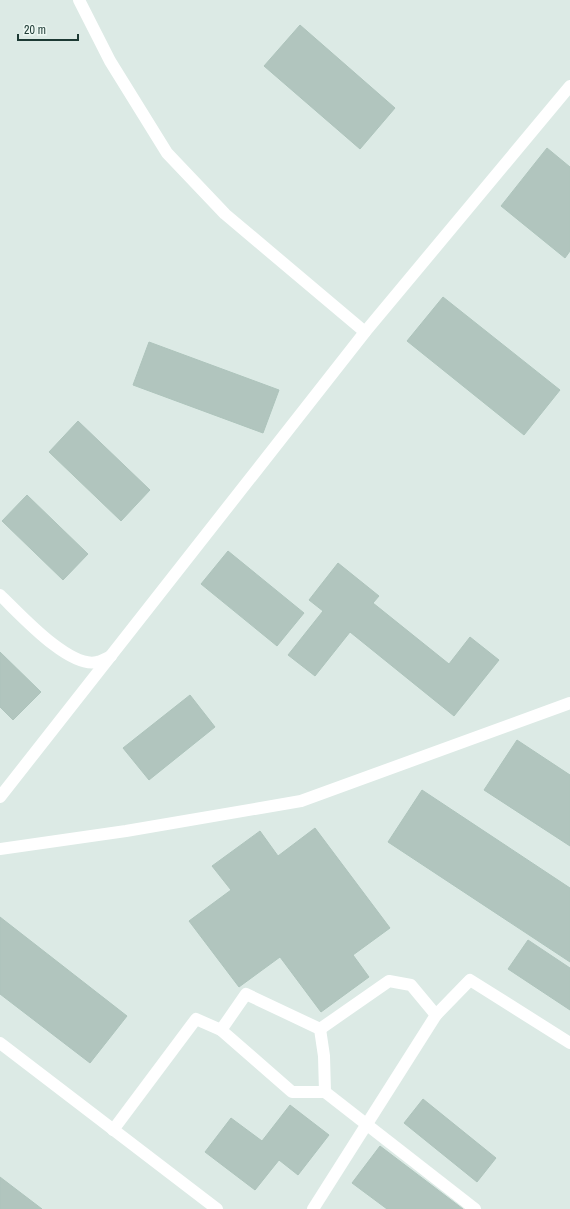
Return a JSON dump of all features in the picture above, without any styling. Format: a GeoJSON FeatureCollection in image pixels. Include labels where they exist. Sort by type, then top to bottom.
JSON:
{"type":"FeatureCollection","features":[{"type":"Feature","properties":{"kind":"lane"},"geometry":{"type":"LineString","coordinates":[[79,0],[110,61],[167,153],[225,214],[365,332]]}},
{"type":"Feature","properties":{"kind":"lane"},"geometry":{"type":"LineString","coordinates":[[0,798],[365,332],[570,86]]}},
{"type":"Feature","properties":{"kind":"lane"},"geometry":{"type":"LineString","coordinates":[[0,595],[52,644],[76,659],[96,662],[113,655]]}},
{"type":"Feature","properties":{"kind":"lane"},"geometry":{"type":"LineString","coordinates":[[0,849],[126,831],[301,801],[570,703]]}},
{"type":"Feature","properties":{"kind":"lane"},"geometry":{"type":"LineString","coordinates":[[313,1209],[436,1015],[470,980],[570,1043]]}},
{"type":"Feature","properties":{"kind":"lane"},"geometry":{"type":"LineString","coordinates":[[320,1029],[389,982],[411,986],[436,1015]]}},
{"type":"Feature","properties":{"kind":"lane"},"geometry":{"type":"LineString","coordinates":[[220,1030],[246,994],[320,1029]]}},
{"type":"Feature","properties":{"kind":"lane"},"geometry":{"type":"LineString","coordinates":[[113,1130],[196,1019],[220,1030],[292,1092],[325,1092],[475,1209]]}},
{"type":"Feature","properties":{"kind":"lane"},"geometry":{"type":"LineString","coordinates":[[320,1029],[324,1056],[325,1092]]}},
{"type":"Feature","properties":{"kind":"lane"},"geometry":{"type":"LineString","coordinates":[[0,1044],[216,1209]]}},
{"type":"Feature","properties":{"kind":"building"},"geometry":{"type":"Polygon","coordinates":[[[300,25],[395,108],[360,149],[264,66],[300,25]]]}},
{"type":"Feature","properties":{"kind":"building"},"geometry":{"type":"Polygon","coordinates":[[[547,148],[570,167],[570,251],[565,258],[501,206],[547,148]]]}},
{"type":"Feature","properties":{"kind":"building"},"geometry":{"type":"Polygon","coordinates":[[[443,297],[560,390],[524,435],[407,341],[443,297]]]}},
{"type":"Feature","properties":{"kind":"building"},"geometry":{"type":"Polygon","coordinates":[[[149,342],[279,390],[263,433],[133,385],[149,342]]]}},
{"type":"Feature","properties":{"kind":"building"},"geometry":{"type":"Polygon","coordinates":[[[78,421],[150,490],[121,521],[49,452],[78,421]]]}},
{"type":"Feature","properties":{"kind":"building"},"geometry":{"type":"Polygon","coordinates":[[[27,495],[88,554],[63,580],[2,521],[27,495]]]}},
{"type":"Feature","properties":{"kind":"building"},"geometry":{"type":"Polygon","coordinates":[[[228,551],[304,613],[277,646],[201,584],[228,551]]]}},
{"type":"Feature","properties":{"kind":"building"},"geometry":{"type":"Polygon","coordinates":[[[338,563],[379,596],[373,603],[449,664],[470,637],[499,660],[454,716],[350,632],[315,676],[288,655],[323,611],[309,600],[338,563]]]}},
{"type":"Feature","properties":{"kind":"building"},"geometry":{"type":"Polygon","coordinates":[[[0,652],[41,692],[13,720],[0,707],[0,652]]]}},
{"type":"Feature","properties":{"kind":"building"},"geometry":{"type":"Polygon","coordinates":[[[190,695],[215,727],[149,780],[123,748],[190,695]]]}},
{"type":"Feature","properties":{"kind":"building"},"geometry":{"type":"Polygon","coordinates":[[[517,740],[570,775],[570,846],[484,790],[517,740]]]}},
{"type":"Feature","properties":{"kind":"building"},"geometry":{"type":"Polygon","coordinates":[[[422,790],[570,888],[570,962],[388,842],[422,790]]]}},
{"type":"Feature","properties":{"kind":"building"},"geometry":{"type":"Polygon","coordinates":[[[315,828],[390,928],[353,955],[369,977],[321,1012],[280,957],[239,987],[189,921],[231,890],[212,866],[260,831],[278,856],[315,828]]]}},
{"type":"Feature","properties":{"kind":"building"},"geometry":{"type":"Polygon","coordinates":[[[0,917],[127,1016],[90,1063],[0,994],[0,917]]]}},
{"type":"Feature","properties":{"kind":"building"},"geometry":{"type":"Polygon","coordinates":[[[528,940],[570,968],[570,1010],[508,969],[528,940]]]}},
{"type":"Feature","properties":{"kind":"building"},"geometry":{"type":"Polygon","coordinates":[[[423,1099],[496,1158],[477,1182],[404,1123],[423,1099]]]}},
{"type":"Feature","properties":{"kind":"building"},"geometry":{"type":"Polygon","coordinates":[[[290,1105],[329,1135],[298,1175],[279,1160],[255,1190],[205,1152],[231,1118],[262,1141],[290,1105]]]}},
{"type":"Feature","properties":{"kind":"building"},"geometry":{"type":"Polygon","coordinates":[[[380,1146],[463,1209],[387,1209],[352,1183],[380,1146]]]}},
{"type":"Feature","properties":{"kind":"building"},"geometry":{"type":"Polygon","coordinates":[[[0,1177],[42,1209],[0,1209],[0,1177]]]}}]}
